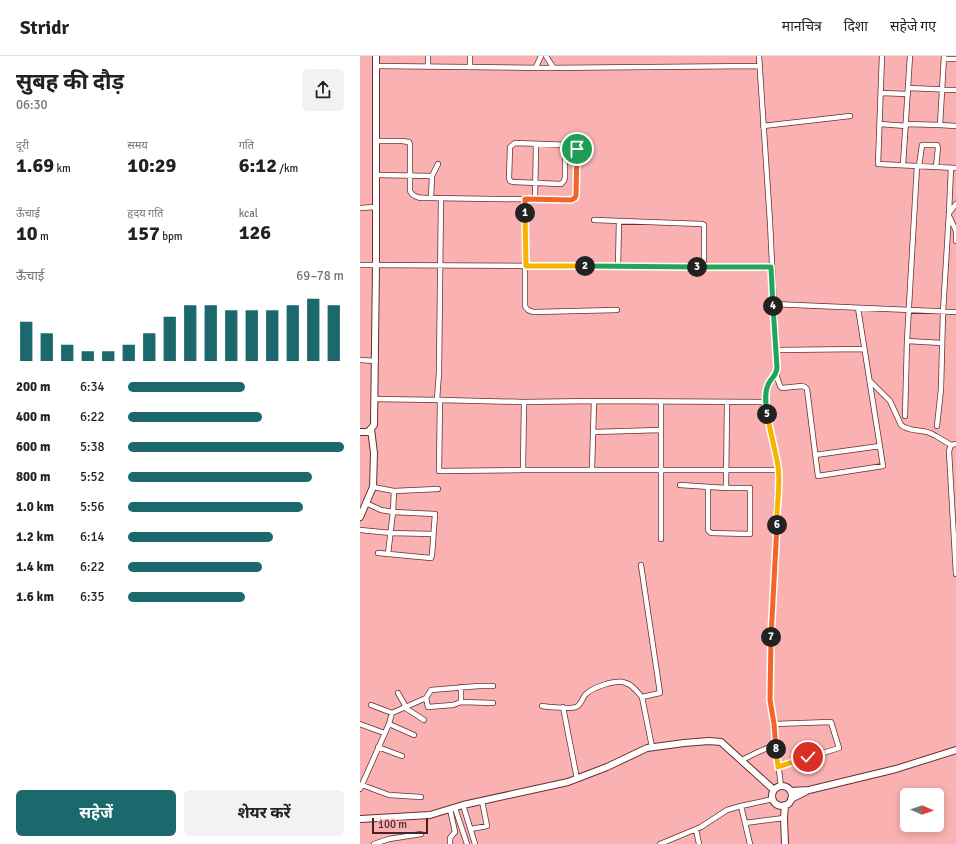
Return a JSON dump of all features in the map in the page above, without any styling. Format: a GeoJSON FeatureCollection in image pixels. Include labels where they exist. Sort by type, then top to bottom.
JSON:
{"type":"FeatureCollection","features":[{"type":"Feature","properties":{"kind":"street"},"geometry":{"type":"LineString","coordinates":[[360,432],[368,432],[374,425],[376,361],[376,56]]}},
{"type":"Feature","properties":{"kind":"street"},"geometry":{"type":"LineString","coordinates":[[428,56],[428,67]]}},
{"type":"Feature","properties":{"kind":"street"},"geometry":{"type":"LineString","coordinates":[[470,56],[470,67]]}},
{"type":"Feature","properties":{"kind":"street"},"geometry":{"type":"LineString","coordinates":[[536,67],[541,56]]}},
{"type":"Feature","properties":{"kind":"street"},"geometry":{"type":"LineString","coordinates":[[546,56],[553,67]]}},
{"type":"Feature","properties":{"kind":"street"},"geometry":{"type":"LineString","coordinates":[[758,56],[769,215],[776,374],[782,388],[805,386],[807,389],[818,476],[883,466],[858,308]]}},
{"type":"Feature","properties":{"kind":"street"},"geometry":{"type":"LineString","coordinates":[[882,56],[878,164],[954,168],[949,214],[943,312],[941,389],[937,426]]}},
{"type":"Feature","properties":{"kind":"street"},"geometry":{"type":"LineString","coordinates":[[904,166],[910,56]]}},
{"type":"Feature","properties":{"kind":"street"},"geometry":{"type":"LineString","coordinates":[[940,125],[944,58],[956,60]]}},
{"type":"Feature","properties":{"kind":"street"},"geometry":{"type":"LineString","coordinates":[[376,66],[759,66]]}},
{"type":"Feature","properties":{"kind":"street"},"geometry":{"type":"LineString","coordinates":[[908,88],[956,90]]}},
{"type":"Feature","properties":{"kind":"street"},"geometry":{"type":"LineString","coordinates":[[881,93],[908,94]]}},
{"type":"Feature","properties":{"kind":"street"},"geometry":{"type":"LineString","coordinates":[[763,126],[850,116]]}},
{"type":"Feature","properties":{"kind":"street"},"geometry":{"type":"LineString","coordinates":[[880,124],[956,126]]}},
{"type":"Feature","properties":{"kind":"street"},"geometry":{"type":"LineString","coordinates":[[377,141],[402,140],[409,142],[410,191],[413,196],[431,198],[571,200],[575,198],[576,195],[577,149],[573,146],[565,145],[536,144],[512,144],[510,147],[509,178],[510,181],[514,182],[560,184],[564,181],[565,145]]}},
{"type":"Feature","properties":{"kind":"street"},"geometry":{"type":"LineString","coordinates":[[535,199],[536,144]]}},
{"type":"Feature","properties":{"kind":"street"},"geometry":{"type":"LineString","coordinates":[[905,416],[909,310],[918,166],[922,145],[937,146],[936,167]]}},
{"type":"Feature","properties":{"kind":"street"},"geometry":{"type":"LineString","coordinates":[[431,198],[432,176],[438,164]]}},
{"type":"Feature","properties":{"kind":"street"},"geometry":{"type":"LineString","coordinates":[[377,175],[432,176]]}},
{"type":"Feature","properties":{"kind":"street"},"geometry":{"type":"LineString","coordinates":[[441,198],[439,471],[592,469],[778,470]]}},
{"type":"Feature","properties":{"kind":"street"},"geometry":{"type":"LineString","coordinates":[[525,199],[525,306],[529,311],[617,310]]}},
{"type":"Feature","properties":{"kind":"street"},"geometry":{"type":"LineString","coordinates":[[949,214],[956,204]]}},
{"type":"Feature","properties":{"kind":"street"},"geometry":{"type":"LineString","coordinates":[[360,208],[376,207]]}},
{"type":"Feature","properties":{"kind":"street"},"geometry":{"type":"LineString","coordinates":[[949,214],[956,232],[956,241]]}},
{"type":"Feature","properties":{"kind":"street"},"geometry":{"type":"LineString","coordinates":[[594,220],[702,224],[704,226],[704,267]]}},
{"type":"Feature","properties":{"kind":"street"},"geometry":{"type":"LineString","coordinates":[[618,266],[619,221]]}},
{"type":"Feature","properties":{"kind":"street"},"geometry":{"type":"LineString","coordinates":[[360,265],[771,267]]}},
{"type":"Feature","properties":{"kind":"street"},"geometry":{"type":"LineString","coordinates":[[773,304],[956,312]]}},
{"type":"Feature","properties":{"kind":"street"},"geometry":{"type":"LineString","coordinates":[[908,341],[942,343]]}},
{"type":"Feature","properties":{"kind":"street"},"geometry":{"type":"LineString","coordinates":[[776,350],[864,349]]}},
{"type":"Feature","properties":{"kind":"street"},"geometry":{"type":"LineString","coordinates":[[360,360],[376,361]]}},
{"type":"Feature","properties":{"kind":"street"},"geometry":{"type":"LineString","coordinates":[[776,374],[767,386],[766,414],[778,470],[770,700],[781,786]]}},
{"type":"Feature","properties":{"kind":"street"},"geometry":{"type":"LineString","coordinates":[[870,380],[890,401],[901,425],[904,428],[926,431],[954,444],[950,451],[954,485],[956,574]]}},
{"type":"Feature","properties":{"kind":"street"},"geometry":{"type":"LineString","coordinates":[[374,399],[524,402],[766,402]]}},
{"type":"Feature","properties":{"kind":"street"},"geometry":{"type":"LineString","coordinates":[[592,469],[594,401]]}},
{"type":"Feature","properties":{"kind":"street"},"geometry":{"type":"LineString","coordinates":[[524,402],[524,470]]}},
{"type":"Feature","properties":{"kind":"street"},"geometry":{"type":"LineString","coordinates":[[661,402],[661,539]]}},
{"type":"Feature","properties":{"kind":"street"},"geometry":{"type":"LineString","coordinates":[[726,488],[727,402]]}},
{"type":"Feature","properties":{"kind":"street"},"geometry":{"type":"LineString","coordinates":[[360,517],[373,487],[374,453],[371,429]]}},
{"type":"Feature","properties":{"kind":"street"},"geometry":{"type":"LineString","coordinates":[[593,432],[661,430]]}},
{"type":"Feature","properties":{"kind":"street"},"geometry":{"type":"LineString","coordinates":[[815,455],[880,446]]}},
{"type":"Feature","properties":{"kind":"street"},"geometry":{"type":"LineString","coordinates":[[680,485],[708,488],[750,488],[750,534],[711,533],[708,530],[708,488]]}},
{"type":"Feature","properties":{"kind":"street"},"geometry":{"type":"LineString","coordinates":[[373,487],[394,491],[438,489]]}},
{"type":"Feature","properties":{"kind":"street"},"geometry":{"type":"LineString","coordinates":[[388,554],[394,491]]}},
{"type":"Feature","properties":{"kind":"street"},"geometry":{"type":"LineString","coordinates":[[366,503],[381,510],[393,512],[435,514],[431,558],[378,553]]}},
{"type":"Feature","properties":{"kind":"street"},"geometry":{"type":"LineString","coordinates":[[360,530],[391,533],[433,534]]}},
{"type":"Feature","properties":{"kind":"street"},"geometry":{"type":"LineString","coordinates":[[641,565],[660,693],[642,697]]}},
{"type":"Feature","properties":{"kind":"street"},"geometry":{"type":"LineString","coordinates":[[542,706],[575,707],[580,704],[586,694],[595,688],[617,682],[626,683],[642,697],[652,747]]}},
{"type":"Feature","properties":{"kind":"street"},"geometry":{"type":"LineString","coordinates":[[421,797],[389,796],[361,787],[392,713],[426,698],[430,690],[493,686]]}},
{"type":"Feature","properties":{"kind":"street"},"geometry":{"type":"LineString","coordinates":[[461,687],[461,702]]}},
{"type":"Feature","properties":{"kind":"street"},"geometry":{"type":"LineString","coordinates":[[398,693],[405,707],[424,720]]}},
{"type":"Feature","properties":{"kind":"street"},"geometry":{"type":"LineString","coordinates":[[426,698],[428,706],[453,705],[461,702],[493,703]]}},
{"type":"Feature","properties":{"kind":"street"},"geometry":{"type":"LineString","coordinates":[[371,705],[392,713]]}},
{"type":"Feature","properties":{"kind":"street"},"geometry":{"type":"LineString","coordinates":[[563,707],[577,778]]}},
{"type":"Feature","properties":{"kind":"street"},"geometry":{"type":"LineString","coordinates":[[774,724],[831,722],[839,748],[778,767]]}},
{"type":"Feature","properties":{"kind":"street"},"geometry":{"type":"LineString","coordinates":[[360,724],[384,733]]}},
{"type":"Feature","properties":{"kind":"street"},"geometry":{"type":"LineString","coordinates":[[388,724],[414,735]]}},
{"type":"Feature","properties":{"kind":"street"},"geometry":{"type":"LineString","coordinates":[[360,819],[430,815],[463,805],[568,782],[646,748],[696,742],[721,742],[774,790]]}},
{"type":"Feature","properties":{"kind":"street"},"geometry":{"type":"LineString","coordinates":[[742,760],[775,746]]}},
{"type":"Feature","properties":{"kind":"street"},"geometry":{"type":"LineString","coordinates":[[378,747],[402,756]]}},
{"type":"Feature","properties":{"kind":"street"},"geometry":{"type":"LineString","coordinates":[[790,791],[809,790],[896,769],[956,750]]}},
{"type":"Feature","properties":{"kind":"street"},"geometry":{"type":"LineString","coordinates":[[785,805],[778,805],[773,799],[772,793],[774,790],[781,786],[786,787],[790,791],[791,799]]}},
{"type":"Feature","properties":{"kind":"street"},"geometry":{"type":"LineString","coordinates":[[785,844],[785,805],[791,799],[809,790]]}},
{"type":"Feature","properties":{"kind":"street"},"geometry":{"type":"LineString","coordinates":[[660,844],[696,829],[727,810],[773,799]]}},
{"type":"Feature","properties":{"kind":"street"},"geometry":{"type":"LineString","coordinates":[[471,829],[487,826],[482,801]]}},
{"type":"Feature","properties":{"kind":"street"},"geometry":{"type":"LineString","coordinates":[[463,805],[475,844]]}},
{"type":"Feature","properties":{"kind":"street"},"geometry":{"type":"LineString","coordinates":[[741,806],[750,844]]}},
{"type":"Feature","properties":{"kind":"street"},"geometry":{"type":"LineString","coordinates":[[450,844],[450,838],[455,832],[453,808]]}},
{"type":"Feature","properties":{"kind":"street"},"geometry":{"type":"LineString","coordinates":[[453,808],[466,844]]}},
{"type":"Feature","properties":{"kind":"street"},"geometry":{"type":"LineString","coordinates":[[744,823],[784,818]]}},
{"type":"Feature","properties":{"kind":"street"},"geometry":{"type":"LineString","coordinates":[[696,829],[699,844]]}},
{"type":"Feature","properties":{"kind":"street"},"geometry":{"type":"LineString","coordinates":[[374,844],[389,839],[420,834]]}},
{"type":"Feature","properties":{"kind":"route"},"geometry":{"type":"LineString","coordinates":[[577,149],[575,198],[571,200],[525,199],[526,266],[771,267],[777,368],[776,374],[767,386],[766,414],[778,467],[778,489],[772,612],[770,700],[778,767],[808,757]]}}]}
